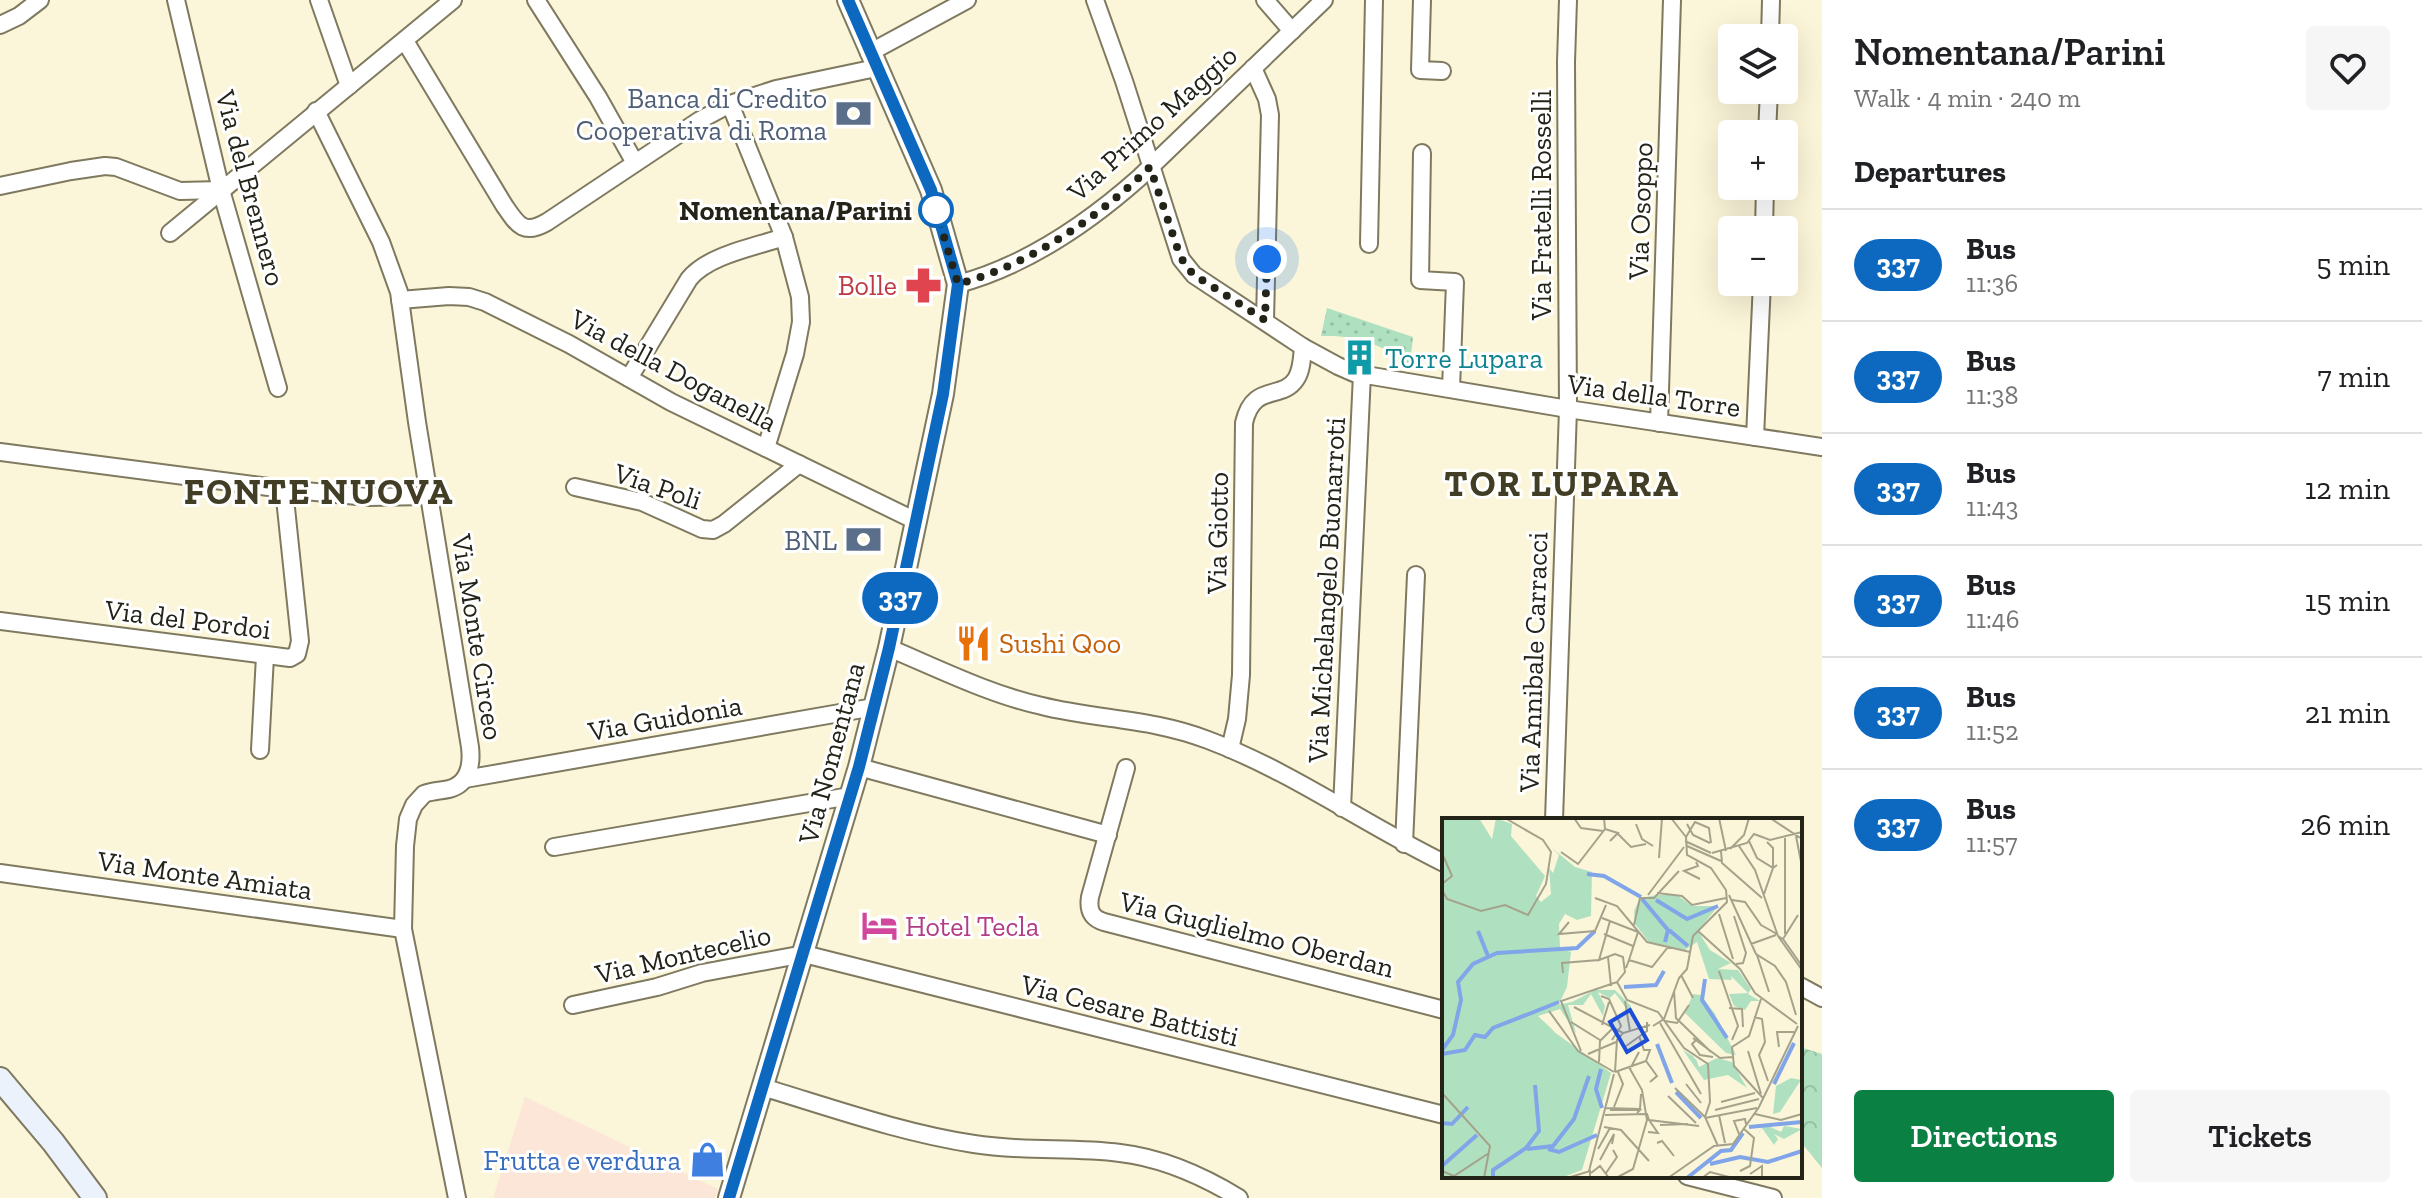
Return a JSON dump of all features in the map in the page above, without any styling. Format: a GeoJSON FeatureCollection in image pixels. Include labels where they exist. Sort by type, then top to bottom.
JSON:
{"type":"FeatureCollection","features":[{"type":"Feature","properties":{"kind":"main road"},"geometry":{"type":"LineString","coordinates":[[0,1079],[47,1134],[95,1198]]}},
{"type":"Feature","properties":{"kind":"street"},"geometry":{"type":"LineString","coordinates":[[0,25],[19,16],[40,0]]}},
{"type":"Feature","properties":{"kind":"street","name":"Via del Brennero"},"geometry":{"type":"LineString","coordinates":[[176,0],[221,190],[278,388]]}},
{"type":"Feature","properties":{"kind":"street"},"geometry":{"type":"LineString","coordinates":[[319,0],[349,86]]}},
{"type":"Feature","properties":{"kind":"street"},"geometry":{"type":"LineString","coordinates":[[170,233],[453,0]]}},
{"type":"Feature","properties":{"kind":"street"},"geometry":{"type":"LineString","coordinates":[[536,0],[598,97],[635,163]]}},
{"type":"Feature","properties":{"kind":"street","name":"Via Nomentana"},"geometry":{"type":"LineString","coordinates":[[729,1198],[859,767],[889,648],[943,394],[958,284],[931,190],[848,0]]}},
{"type":"Feature","properties":{"kind":"street"},"geometry":{"type":"LineString","coordinates":[[405,41],[509,212],[521,227],[534,229],[700,120],[730,104],[872,60],[967,0]]}},
{"type":"Feature","properties":{"kind":"street","name":"Via della Torre"},"geometry":{"type":"LineString","coordinates":[[1095,0],[1185,265],[1194,275],[1303,347],[1347,370],[1362,374],[1822,447]]}},
{"type":"Feature","properties":{"kind":"street"},"geometry":{"type":"LineString","coordinates":[[1265,0],[1292,31]]}},
{"type":"Feature","properties":{"kind":"street","name":"Via Primo Maggio"},"geometry":{"type":"LineString","coordinates":[[958,284],[1002,269],[1065,234],[1111,201],[1324,0]]}},
{"type":"Feature","properties":{"kind":"street"},"geometry":{"type":"LineString","coordinates":[[1369,244],[1374,0]]}},
{"type":"Feature","properties":{"kind":"street"},"geometry":{"type":"LineString","coordinates":[[1422,0],[1420,70],[1442,71]]}},
{"type":"Feature","properties":{"kind":"street","name":"Via Fratelli Rosselli"},"geometry":{"type":"LineString","coordinates":[[1568,0],[1568,409]]}},
{"type":"Feature","properties":{"kind":"street","name":"Via Osoppo"},"geometry":{"type":"LineString","coordinates":[[1659,423],[1672,0]]}},
{"type":"Feature","properties":{"kind":"street"},"geometry":{"type":"LineString","coordinates":[[1770,24],[1771,0]]}},
{"type":"Feature","properties":{"kind":"street"},"geometry":{"type":"LineString","coordinates":[[1253,68],[1267,99],[1270,115],[1265,320]]}},
{"type":"Feature","properties":{"kind":"street"},"geometry":{"type":"LineString","coordinates":[[730,104],[784,237],[798,282],[801,316],[795,354],[766,448]]}},
{"type":"Feature","properties":{"kind":"street","name":"Via Monte Circeo"},"geometry":{"type":"LineString","coordinates":[[316,111],[381,242],[396,282],[470,747],[471,761],[465,779],[453,788],[424,794],[410,811],[405,846],[403,929],[457,1198]]}},
{"type":"Feature","properties":{"kind":"street"},"geometry":{"type":"LineString","coordinates":[[1422,153],[1420,280],[1455,282],[1451,389]]}},
{"type":"Feature","properties":{"kind":"street"},"geometry":{"type":"LineString","coordinates":[[0,186],[105,166],[116,167],[176,190],[221,190]]}},
{"type":"Feature","properties":{"kind":"street"},"geometry":{"type":"LineString","coordinates":[[629,378],[697,270],[716,260],[784,237]]}},
{"type":"Feature","properties":{"kind":"street","name":"Via della Doganella"},"geometry":{"type":"LineString","coordinates":[[400,300],[449,296],[478,299],[671,402],[916,521]]}},
{"type":"Feature","properties":{"kind":"street"},"geometry":{"type":"LineString","coordinates":[[1755,437],[1761,296]]}},
{"type":"Feature","properties":{"kind":"street","name":"Via Giotto"},"geometry":{"type":"LineString","coordinates":[[1230,749],[1237,719],[1241,675],[1244,423],[1248,410],[1256,400],[1296,380],[1303,347]]}},
{"type":"Feature","properties":{"kind":"street","name":"Via Michelangelo Buonarroti"},"geometry":{"type":"LineString","coordinates":[[1342,808],[1362,374]]}},
{"type":"Feature","properties":{"kind":"street","name":"Via Annibale Carracci"},"geometry":{"type":"LineString","coordinates":[[1554,818],[1568,409]]}},
{"type":"Feature","properties":{"kind":"street"},"geometry":{"type":"LineString","coordinates":[[0,452],[284,489],[368,497],[429,496]]}},
{"type":"Feature","properties":{"kind":"street","name":"Via Poli"},"geometry":{"type":"LineString","coordinates":[[575,487],[642,502],[699,528],[713,530],[799,464]]}},
{"type":"Feature","properties":{"kind":"street","name":"Via del Pordoi"},"geometry":{"type":"LineString","coordinates":[[0,621],[290,658],[297,654],[300,645],[284,489]]}},
{"type":"Feature","properties":{"kind":"street"},"geometry":{"type":"LineString","coordinates":[[1404,844],[1416,575]]}},
{"type":"Feature","properties":{"kind":"street"},"geometry":{"type":"LineString","coordinates":[[889,648],[1033,704],[1151,723],[1196,735],[1294,779],[1404,844],[1442,862]]}},
{"type":"Feature","properties":{"kind":"street"},"geometry":{"type":"LineString","coordinates":[[260,750],[265,656]]}},
{"type":"Feature","properties":{"kind":"street","name":"Via Guidonia"},"geometry":{"type":"LineString","coordinates":[[465,779],[874,707]]}},
{"type":"Feature","properties":{"kind":"street"},"geometry":{"type":"LineString","coordinates":[[859,767],[1108,835]]}},
{"type":"Feature","properties":{"kind":"street","name":"Via Guglielmo Oberdan"},"geometry":{"type":"LineString","coordinates":[[1126,768],[1089,903],[1090,912],[1099,921],[1442,1009]]}},
{"type":"Feature","properties":{"kind":"street"},"geometry":{"type":"LineString","coordinates":[[554,847],[850,796]]}},
{"type":"Feature","properties":{"kind":"street","name":"Via Monte Amiata"},"geometry":{"type":"LineString","coordinates":[[0,873],[403,929]]}},
{"type":"Feature","properties":{"kind":"street","name":"Via Montecelio"},"geometry":{"type":"LineString","coordinates":[[573,1005],[664,986],[707,972],[804,954]]}},
{"type":"Feature","properties":{"kind":"street","name":"Via Cesare Battisti"},"geometry":{"type":"LineString","coordinates":[[804,954],[1442,1114]]}},
{"type":"Feature","properties":{"kind":"street"},"geometry":{"type":"LineString","coordinates":[[1802,987],[1822,998]]}},
{"type":"Feature","properties":{"kind":"street"},"geometry":{"type":"LineString","coordinates":[[762,1087],[965,1143],[1021,1150],[1115,1152],[1145,1157],[1191,1172],[1239,1198]]}},
{"type":"Feature","properties":{"kind":"street"},"geometry":{"type":"LineString","coordinates":[[1695,1178],[1773,1198]]}},
{"type":"Feature","properties":{"kind":"shaded area"},"geometry":{"type":"Polygon","coordinates":[[[525,1097],[718,1189],[715,1198],[493,1198],[525,1097]]]}},
{"type":"Feature","properties":{"kind":"green space"},"geometry":{"type":"Polygon","coordinates":[[[1327,308],[1413,337],[1410,365],[1368,342],[1321,336],[1327,308]]]}},
{"type":"Feature","properties":{"kind":"green space"},"geometry":{"type":"Polygon","coordinates":[[[1802,1048],[1822,1054],[1822,1168],[1802,1143],[1802,1048]]]}},
{"type":"Feature","properties":{"kind":"bus line","name":"337"},"geometry":{"type":"LineString","coordinates":[[729,1198],[859,767],[889,648],[943,394],[958,284],[931,190],[848,0]]}},
{"type":"Feature","properties":{"kind":"place","name":"Banca di Credito Cooperativa di Roma"},"geometry":{"type":"Point","coordinates":[853,114]}},
{"type":"Feature","properties":{"kind":"place","name":"Nomentana/Parini"},"geometry":{"type":"Point","coordinates":[936,210]}},
{"type":"Feature","properties":{"kind":"place","name":"Bolle"},"geometry":{"type":"Point","coordinates":[923,285]}},
{"type":"Feature","properties":{"kind":"place","name":"Torre Lupara"},"geometry":{"type":"Point","coordinates":[1359,358]}},
{"type":"Feature","properties":{"kind":"place","name":"BNL"},"geometry":{"type":"Point","coordinates":[863,540]}},
{"type":"Feature","properties":{"kind":"place","name":"Sushi Qoo"},"geometry":{"type":"Point","coordinates":[973,643]}},
{"type":"Feature","properties":{"kind":"place","name":"Hotel Tecla"},"geometry":{"type":"Point","coordinates":[879,926]}},
{"type":"Feature","properties":{"kind":"place","name":"Frutta e verdura"},"geometry":{"type":"Point","coordinates":[707,1160]}},
{"type":"Feature","properties":{"kind":"district","name":"TOR LUPARA"},"geometry":{"type":"Point","coordinates":[1562,483]}},
{"type":"Feature","properties":{"kind":"district","name":"FONTE NUOVA"},"geometry":{"type":"Point","coordinates":[319,491]}},
{"type":"Feature","properties":{"kind":"route"},"geometry":{"type":"LineString","coordinates":[[936,210],[958,284],[1002,269],[1065,234],[1111,201],[1150,167],[1185,265],[1194,275],[1265,320],[1267,259]]}}]}
